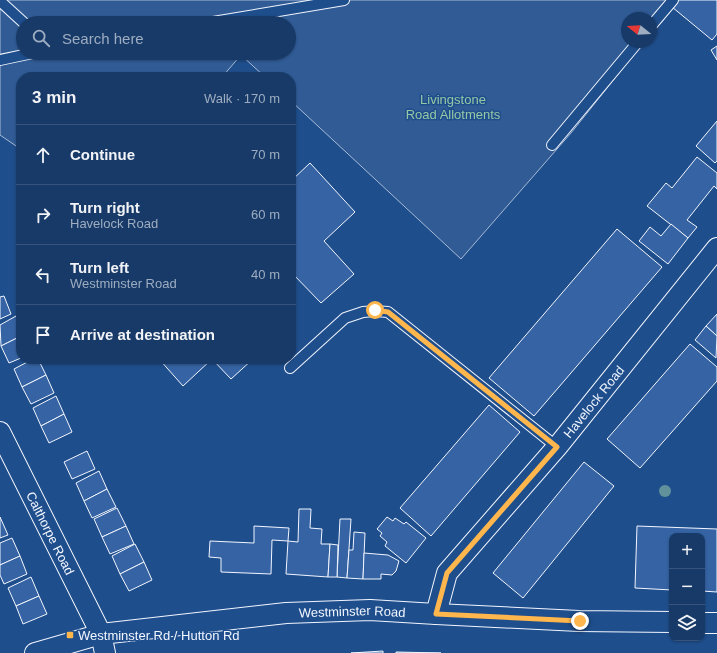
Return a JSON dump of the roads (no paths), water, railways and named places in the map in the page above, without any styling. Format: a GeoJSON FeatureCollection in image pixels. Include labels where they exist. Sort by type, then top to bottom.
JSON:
{"type":"FeatureCollection","features":[{"type":"Feature","properties":{"kind":"street","name":"Havelock Road"},"geometry":{"type":"LineString","coordinates":[[436,614],[447,573],[557,447],[717,248]]}},
{"type":"Feature","properties":{"kind":"street","name":"Calthorpe Road"},"geometry":{"type":"LineString","coordinates":[[0,432],[101,634],[105,653]]}},
{"type":"Feature","properties":{"kind":"street","name":"Westminster Road"},"geometry":{"type":"LineString","coordinates":[[35,653],[101,634],[286,613],[370,610],[580,621],[669,622]]}},
{"type":"Feature","properties":{"kind":"street"},"geometry":{"type":"LineString","coordinates":[[705,623],[717,623]]}},
{"type":"Feature","properties":{"kind":"lane"},"geometry":{"type":"LineString","coordinates":[[248,16],[344,0]]}},
{"type":"Feature","properties":{"kind":"lane"},"geometry":{"type":"LineString","coordinates":[[657,19],[673,0]]}},
{"type":"Feature","properties":{"kind":"lane"},"geometry":{"type":"LineString","coordinates":[[0,1],[16,16]]}},
{"type":"Feature","properties":{"kind":"lane"},"geometry":{"type":"LineString","coordinates":[[552,146],[633,48]]}},
{"type":"Feature","properties":{"kind":"lane"},"geometry":{"type":"LineString","coordinates":[[0,60],[16,57]]}},
{"type":"Feature","properties":{"kind":"lane"},"geometry":{"type":"LineString","coordinates":[[296,363],[345,318],[375,310],[388,312],[557,447]]}},
{"type":"Feature","properties":{"kind":"lane"},"geometry":{"type":"LineString","coordinates":[[290,368],[294,364]]}},
{"type":"Feature","properties":{"kind":"place","name":"Westminster Rd / Hutton Rd"},"geometry":{"type":"Point","coordinates":[70,635]}},
{"type":"Feature","properties":{"kind":"park label","name":"Livingstone Road Allotments"},"geometry":{"type":"Point","coordinates":[453,106]}}]}
